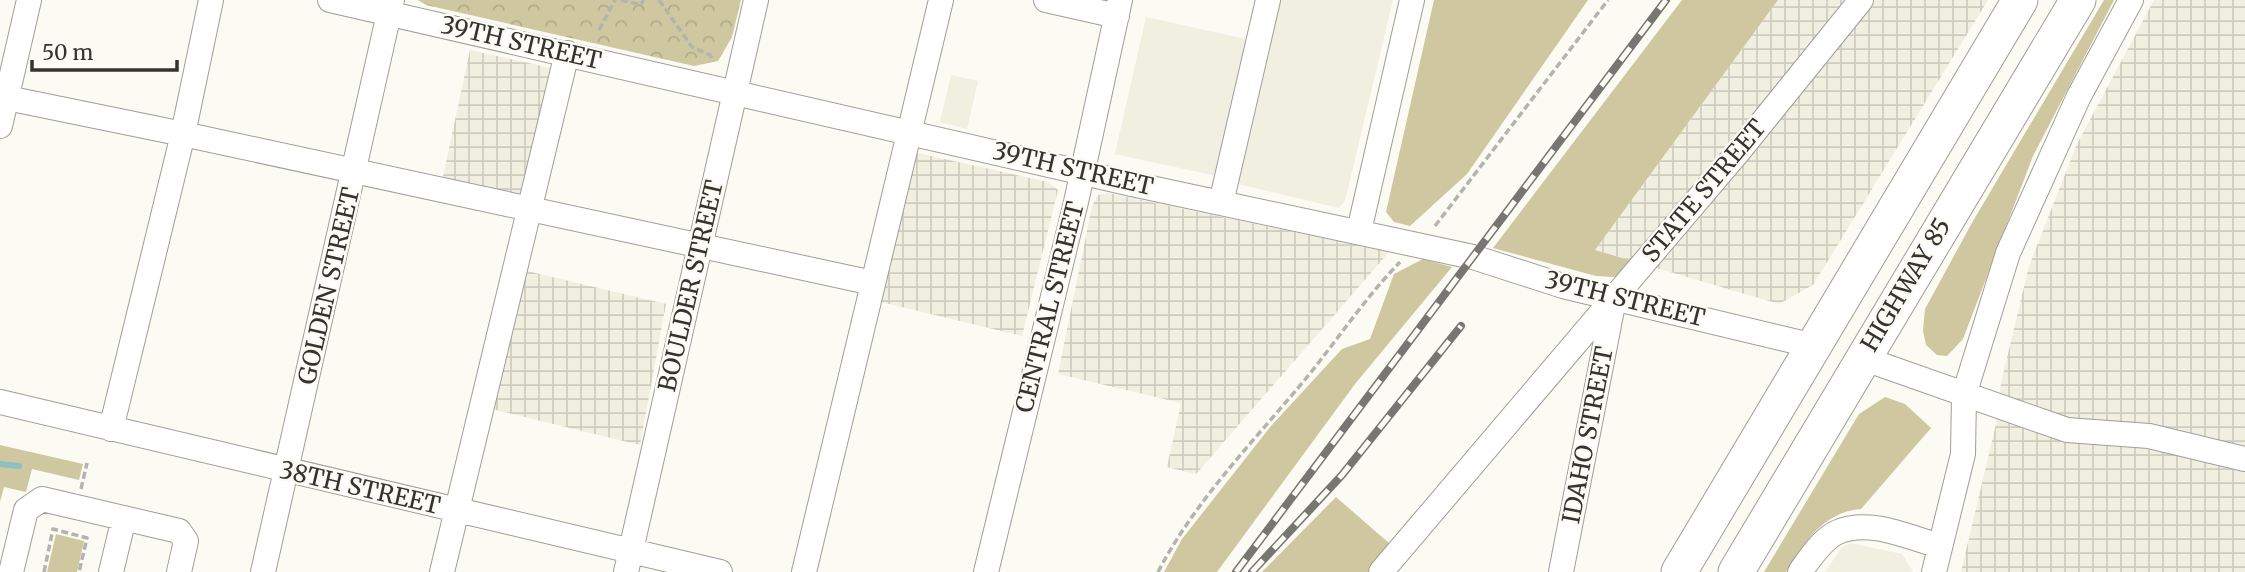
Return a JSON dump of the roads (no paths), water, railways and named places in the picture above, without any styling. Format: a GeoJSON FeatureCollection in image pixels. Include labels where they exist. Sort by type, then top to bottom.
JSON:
{"type":"FeatureCollection","features":[{"type":"Feature","properties":{"kind":"highway","name":"HIGHWAY 85"},"geometry":{"type":"LineString","coordinates":[[1679,572],[2020,0]]}},
{"type":"Feature","properties":{"kind":"highway","name":"HIGHWAY 85"},"geometry":{"type":"LineString","coordinates":[[1736,572],[2078,0]]}},
{"type":"Feature","properties":{"kind":"street"},"geometry":{"type":"LineString","coordinates":[[0,126],[29,0]]}},
{"type":"Feature","properties":{"kind":"street"},"geometry":{"type":"LineString","coordinates":[[111,429],[183,134],[211,0]]}},
{"type":"Feature","properties":{"kind":"street","name":"39TH STREET"},"geometry":{"type":"LineString","coordinates":[[330,0],[391,7],[567,53],[1221,203],[1473,257],[1614,299],[1814,346]]}},
{"type":"Feature","properties":{"kind":"street","name":"BOULDER STREET"},"geometry":{"type":"LineString","coordinates":[[628,562],[756,0]]}},
{"type":"Feature","properties":{"kind":"street"},"geometry":{"type":"LineString","coordinates":[[804,572],[941,0]]}},
{"type":"Feature","properties":{"kind":"street"},"geometry":{"type":"LineString","coordinates":[[1046,0],[1119,8]]}},
{"type":"Feature","properties":{"kind":"street"},"geometry":{"type":"LineString","coordinates":[[1221,203],[1268,0]]}},
{"type":"Feature","properties":{"kind":"street"},"geometry":{"type":"LineString","coordinates":[[1359,231],[1412,0]]}},
{"type":"Feature","properties":{"kind":"street","name":"STATE STREET"},"geometry":{"type":"LineString","coordinates":[[1381,572],[1740,151],[1861,0]]}},
{"type":"Feature","properties":{"kind":"street"},"geometry":{"type":"LineString","coordinates":[[1934,572],[1963,454],[1964,395],[2008,253],[2049,159],[2131,0]]}},
{"type":"Feature","properties":{"kind":"street","name":"GOLDEN STREET"},"geometry":{"type":"LineString","coordinates":[[263,572],[391,7]]}},
{"type":"Feature","properties":{"kind":"street","name":"CENTRAL STREET"},"geometry":{"type":"LineString","coordinates":[[986,572],[1119,8]]}},
{"type":"Feature","properties":{"kind":"street"},"geometry":{"type":"LineString","coordinates":[[442,572],[567,53]]}},
{"type":"Feature","properties":{"kind":"street"},"geometry":{"type":"LineString","coordinates":[[7,98],[873,283]]}},
{"type":"Feature","properties":{"kind":"street","name":"IDAHO STREET"},"geometry":{"type":"LineString","coordinates":[[1561,572],[1614,299]]}},
{"type":"Feature","properties":{"kind":"street"},"geometry":{"type":"LineString","coordinates":[[1863,358],[2067,430],[2149,436],[2245,459]]}},
{"type":"Feature","properties":{"kind":"street","name":"38TH STREET"},"geometry":{"type":"LineString","coordinates":[[0,402],[455,510],[628,562],[720,572]]}},
{"type":"Feature","properties":{"kind":"street"},"geometry":{"type":"LineString","coordinates":[[11,572],[23,518],[36,501],[42,499],[179,531],[184,536],[179,572]]}},
{"type":"Feature","properties":{"kind":"street"},"geometry":{"type":"LineString","coordinates":[[111,572],[124,518]]}},
{"type":"Feature","properties":{"kind":"street"},"geometry":{"type":"LineString","coordinates":[[1800,572],[1813,554],[1838,532],[1874,527],[1940,546]]}},
{"type":"Feature","properties":{"kind":"waterway"},"geometry":{"type":"LineString","coordinates":[[0,464],[19,466]]}},
{"type":"Feature","properties":{"kind":"railway"},"geometry":{"type":"LineString","coordinates":[[1236,572],[1666,0]]}},
{"type":"Feature","properties":{"kind":"railway"},"geometry":{"type":"LineString","coordinates":[[1252,572],[1342,475],[1461,326]]}}]}
